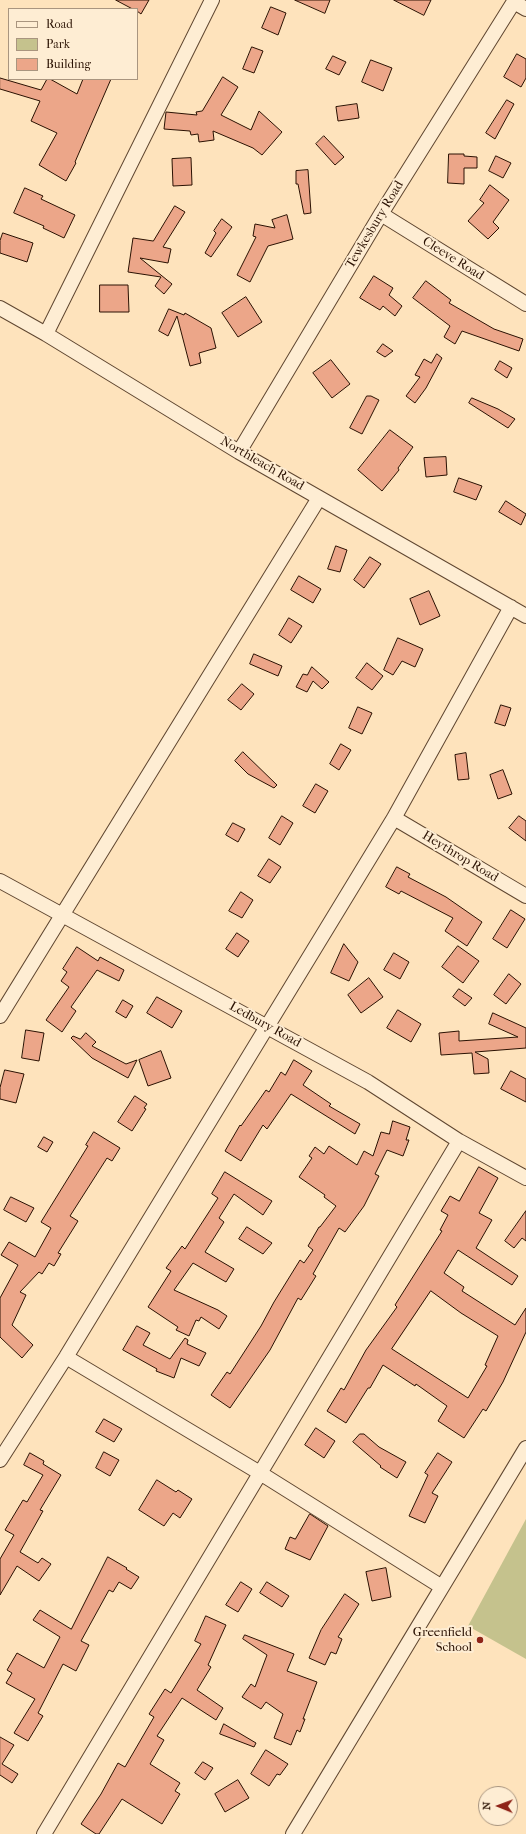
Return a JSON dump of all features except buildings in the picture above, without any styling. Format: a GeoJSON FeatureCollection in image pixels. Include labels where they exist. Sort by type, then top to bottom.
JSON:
{"type":"FeatureCollection","features":[{"type":"Feature","properties":{"kind":"street"},"geometry":{"type":"LineString","coordinates":[[46,334],[212,0]]}},
{"type":"Feature","properties":{"kind":"street"},"geometry":{"type":"LineString","coordinates":[[514,1],[526,9]]}},
{"type":"Feature","properties":{"kind":"street","name":"Tewkesbury Road"},"geometry":{"type":"LineString","coordinates":[[240,452],[381,214],[514,1]]}},
{"type":"Feature","properties":{"kind":"street","name":"Cleeve Road"},"geometry":{"type":"LineString","coordinates":[[381,214],[526,304]]}},
{"type":"Feature","properties":{"kind":"street","name":"Northleach Road"},"geometry":{"type":"LineString","coordinates":[[0,308],[46,334],[240,452],[526,616]]}},
{"type":"Feature","properties":{"kind":"street"},"geometry":{"type":"LineString","coordinates":[[0,1016],[319,498]]}},
{"type":"Feature","properties":{"kind":"street"},"geometry":{"type":"LineString","coordinates":[[1,1455],[66,1357],[394,818],[511,607]]}},
{"type":"Feature","properties":{"kind":"street","name":"Heythrop Road"},"geometry":{"type":"LineString","coordinates":[[394,818],[526,896]]}},
{"type":"Feature","properties":{"kind":"street","name":"Ledbury Road"},"geometry":{"type":"LineString","coordinates":[[0,881],[368,1082],[459,1141],[526,1178]]}},
{"type":"Feature","properties":{"kind":"street"},"geometry":{"type":"LineString","coordinates":[[44,1834],[459,1141]]}},
{"type":"Feature","properties":{"kind":"street"},"geometry":{"type":"LineString","coordinates":[[66,1357],[260,1473],[442,1587]]}},
{"type":"Feature","properties":{"kind":"street"},"geometry":{"type":"LineString","coordinates":[[293,1834],[526,1448]]}},
{"type":"Feature","properties":{"kind":"green space"},"geometry":{"type":"Polygon","coordinates":[[[526,1519],[526,1659],[468,1626],[526,1519]]]}},
{"type":"Feature","properties":{"kind":"place","name":"Greenfield School"},"geometry":{"type":"Point","coordinates":[480,1640]}}]}
